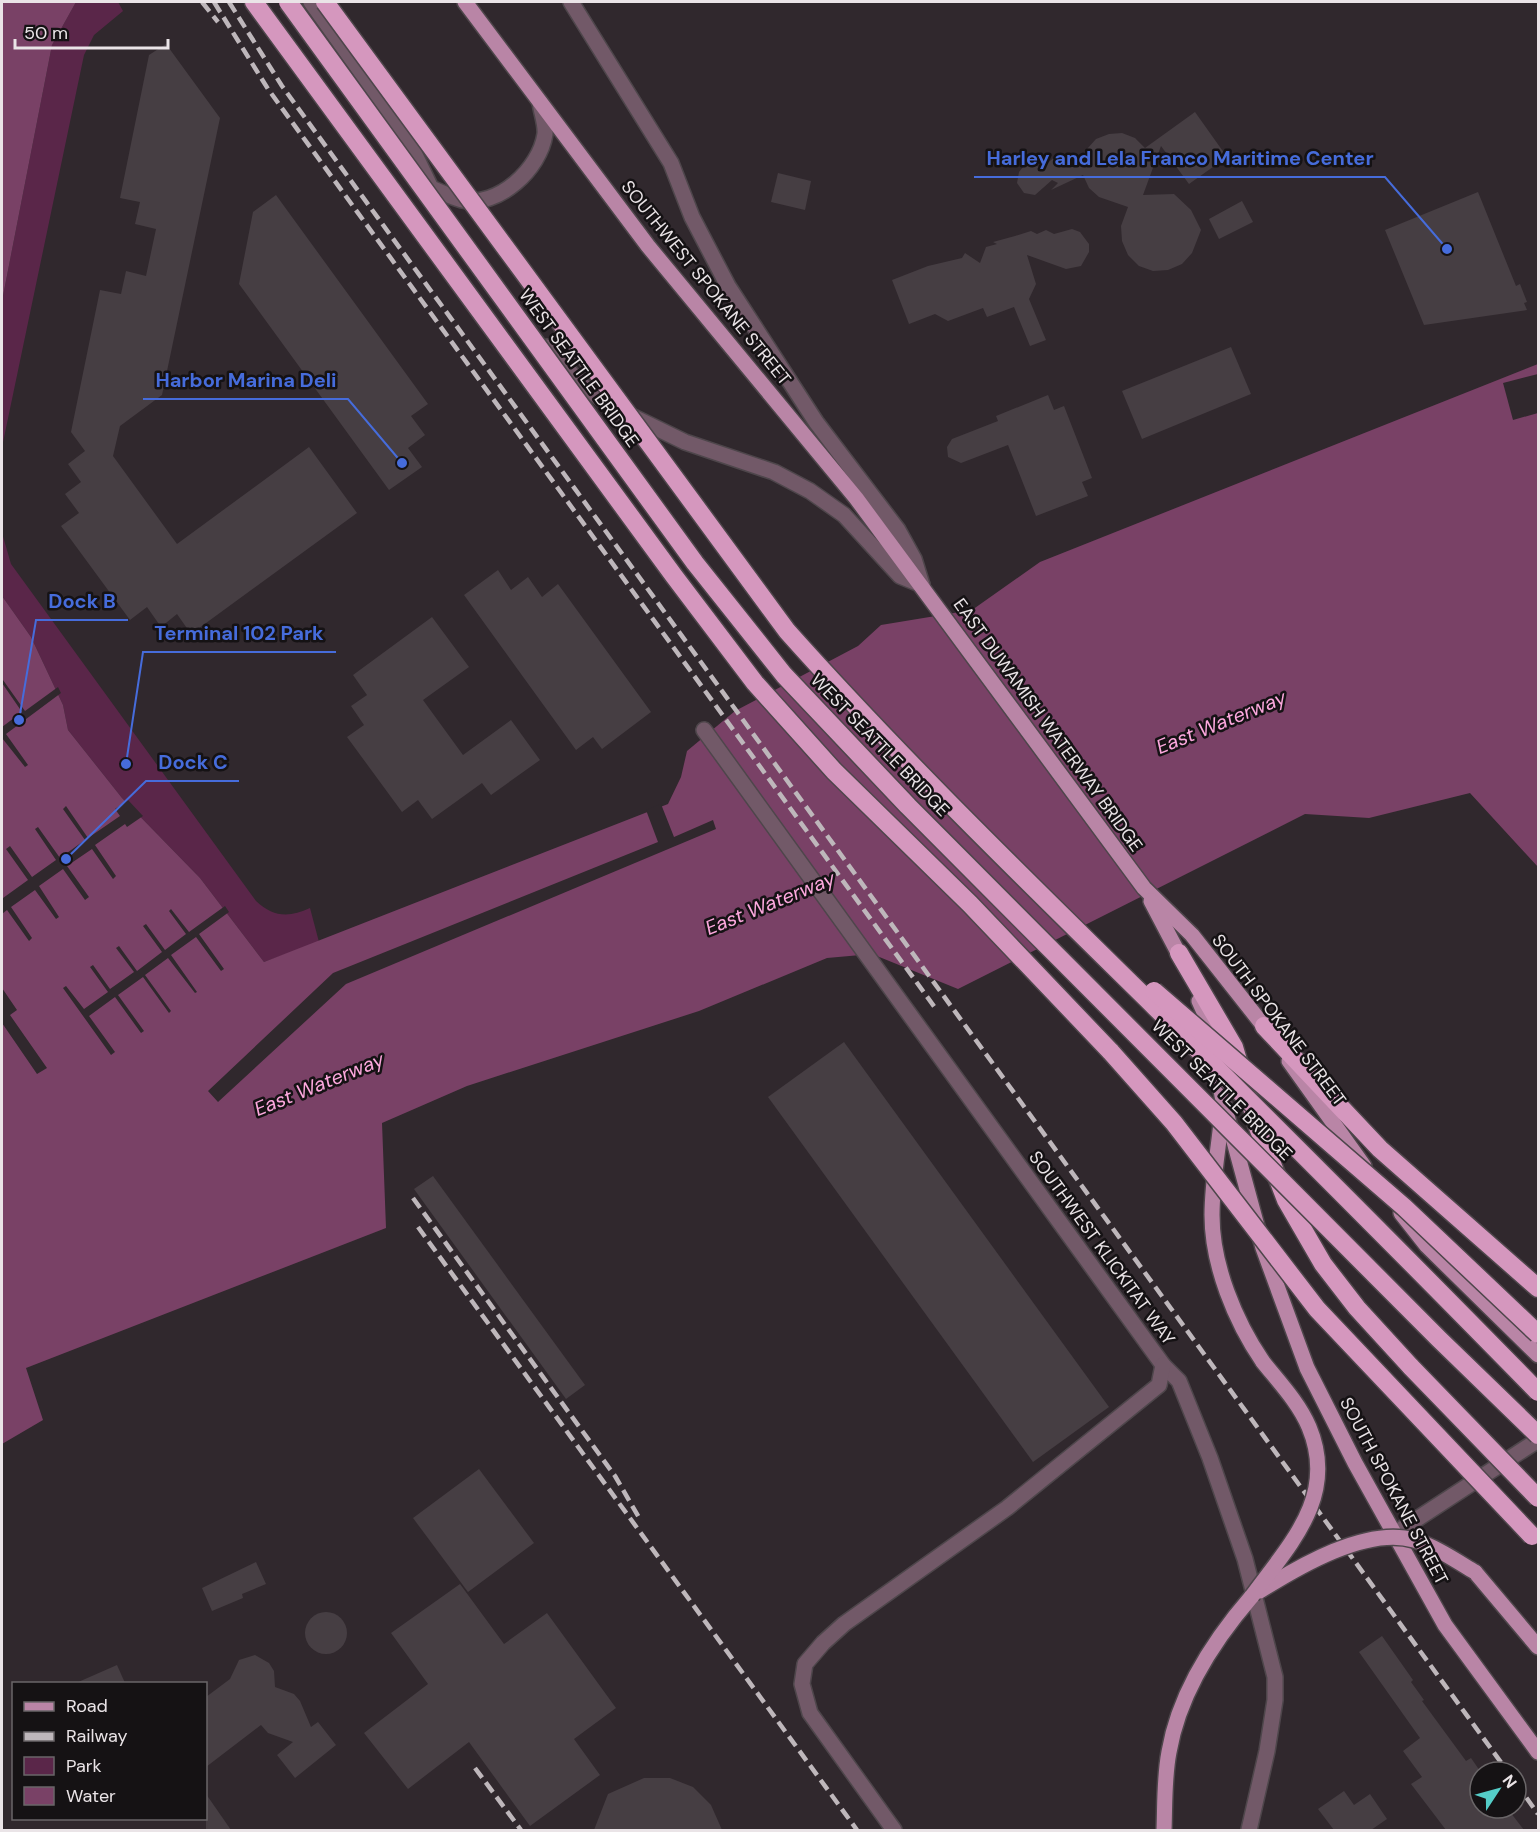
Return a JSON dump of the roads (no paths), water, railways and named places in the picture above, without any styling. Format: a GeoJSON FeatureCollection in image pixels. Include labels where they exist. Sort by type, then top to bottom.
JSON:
{"type":"FeatureCollection","features":[{"type":"Feature","properties":{"kind":"highway"},"geometry":{"type":"LineString","coordinates":[[254,2],[674,576],[755,683],[834,771],[970,904],[1111,1052],[1174,1123],[1317,1309],[1539,1543]]}},
{"type":"Feature","properties":{"kind":"highway","name":"WEST SEATTLE BRIDGE"},"geometry":{"type":"LineString","coordinates":[[288,2],[695,563],[784,675],[908,806],[1439,1339],[1536,1440]]}},
{"type":"Feature","properties":{"kind":"highway","name":"WEST SEATTLE BRIDGE"},"geometry":{"type":"LineString","coordinates":[[325,2],[787,631],[862,715],[1343,1193],[1539,1392]]}},
{"type":"Feature","properties":{"kind":"highway"},"geometry":{"type":"LineString","coordinates":[[1034,888],[1395,1199],[1539,1334]]}},
{"type":"Feature","properties":{"kind":"highway"},"geometry":{"type":"LineString","coordinates":[[1179,952],[1234,1047],[1257,1125],[1291,1209],[1323,1264],[1357,1308],[1411,1367],[1539,1498]]}},
{"type":"Feature","properties":{"kind":"highway"},"geometry":{"type":"LineString","coordinates":[[1264,1026],[1380,1149],[1539,1287]]}},
{"type":"Feature","properties":{"kind":"main road","name":"SOUTHWEST SPOKANE STREET"},"geometry":{"type":"LineString","coordinates":[[465,2],[648,246],[856,498],[922,585]]}},
{"type":"Feature","properties":{"kind":"main road","name":"EAST DUWAMISH WATERWAY BRIDGE"},"geometry":{"type":"LineString","coordinates":[[922,585],[1144,888]]}},
{"type":"Feature","properties":{"kind":"main road","name":"SOUTH SPOKANE STREET"},"geometry":{"type":"LineString","coordinates":[[1144,888],[1179,952],[1208,1021],[1223,1101],[1263,1248],[1306,1368],[1394,1534],[1445,1624],[1539,1752]]}},
{"type":"Feature","properties":{"kind":"main road","name":"SOUTH SPOKANE STREET"},"geometry":{"type":"LineString","coordinates":[[1144,888],[1192,935],[1264,1026],[1339,1133],[1427,1246],[1539,1355]]}},
{"type":"Feature","properties":{"kind":"main road"},"geometry":{"type":"LineString","coordinates":[[1164,1830],[1168,1753],[1183,1705],[1202,1662],[1305,1523],[1314,1503],[1318,1479],[1315,1445],[1308,1425],[1250,1343],[1235,1310],[1214,1244],[1212,1214],[1223,1101]]}},
{"type":"Feature","properties":{"kind":"main road"},"geometry":{"type":"LineString","coordinates":[[1252,1596],[1335,1551],[1375,1538],[1411,1540],[1441,1551],[1475,1572],[1539,1647]]}},
{"type":"Feature","properties":{"kind":"street"},"geometry":{"type":"LineString","coordinates":[[296,2],[394,141],[547,347],[583,386],[613,406],[685,442],[774,472],[810,491],[844,515],[900,576],[922,585]]}},
{"type":"Feature","properties":{"kind":"street"},"geometry":{"type":"LineString","coordinates":[[311,2],[405,134],[431,188],[464,200],[492,196],[520,181],[539,154],[545,132],[540,102]]}},
{"type":"Feature","properties":{"kind":"street"},"geometry":{"type":"LineString","coordinates":[[571,2],[670,162],[692,217],[728,286],[816,422],[898,530],[914,559],[922,585]]}},
{"type":"Feature","properties":{"kind":"street","name":"SOUTHWEST KLICKITAT WAY"},"geometry":{"type":"LineString","coordinates":[[705,730],[1162,1365],[1159,1385],[1007,1508],[844,1624],[823,1643],[806,1664],[802,1684],[810,1713],[894,1830]]}},
{"type":"Feature","properties":{"kind":"street"},"geometry":{"type":"LineString","coordinates":[[1162,1365],[1179,1382],[1210,1458],[1245,1559],[1275,1677],[1275,1700],[1249,1830]]}},
{"type":"Feature","properties":{"kind":"street"},"geometry":{"type":"LineString","coordinates":[[1394,1534],[1536,1440]]}},
{"type":"Feature","properties":{"kind":"water"},"geometry":{"type":"Polygon","coordinates":[[[2,2],[76,2],[52,45],[2,301],[2,2]]]}},
{"type":"Feature","properties":{"kind":"water","name":"East Waterway"},"geometry":{"type":"Polygon","coordinates":[[[1538,364],[1538,867],[1470,793],[1369,818],[1305,814],[958,989],[872,954],[827,958],[699,1011],[467,1086],[382,1123],[386,1228],[26,1368],[43,1420],[2,1444],[2,596],[31,637],[63,705],[68,730],[122,798],[200,878],[264,962],[668,804],[681,777],[687,751],[735,711],[858,646],[881,625],[972,610],[1040,562],[1538,364]]]}},
{"type":"Feature","properties":{"kind":"railway"},"geometry":{"type":"LineString","coordinates":[[202,2],[218,22]]}},
{"type":"Feature","properties":{"kind":"railway"},"geometry":{"type":"LineString","coordinates":[[214,2],[268,89],[936,1009]]}},
{"type":"Feature","properties":{"kind":"railway"},"geometry":{"type":"LineString","coordinates":[[229,2],[282,86],[1499,1760]]}},
{"type":"Feature","properties":{"kind":"railway"},"geometry":{"type":"LineString","coordinates":[[413,1198],[615,1476],[641,1521]]}},
{"type":"Feature","properties":{"kind":"railway"},"geometry":{"type":"LineString","coordinates":[[418,1227],[857,1830]]}},
{"type":"Feature","properties":{"kind":"railway"},"geometry":{"type":"LineString","coordinates":[[475,1768],[521,1830]]}},
{"type":"Feature","properties":{"kind":"railway"},"geometry":{"type":"LineString","coordinates":[[1528,1800],[1538,1814]]}},
{"type":"Feature","properties":{"kind":"place","name":"Harley and Lela Franco Maritime Center"},"geometry":{"type":"Point","coordinates":[1447,249]}},
{"type":"Feature","properties":{"kind":"place","name":"Harbor Marina Deli"},"geometry":{"type":"Point","coordinates":[402,463]}},
{"type":"Feature","properties":{"kind":"place","name":"Dock B"},"geometry":{"type":"Point","coordinates":[19,720]}},
{"type":"Feature","properties":{"kind":"place","name":"Terminal 102 Park"},"geometry":{"type":"Point","coordinates":[126,764]}},
{"type":"Feature","properties":{"kind":"place","name":"Dock C"},"geometry":{"type":"Point","coordinates":[66,859]}}]}
